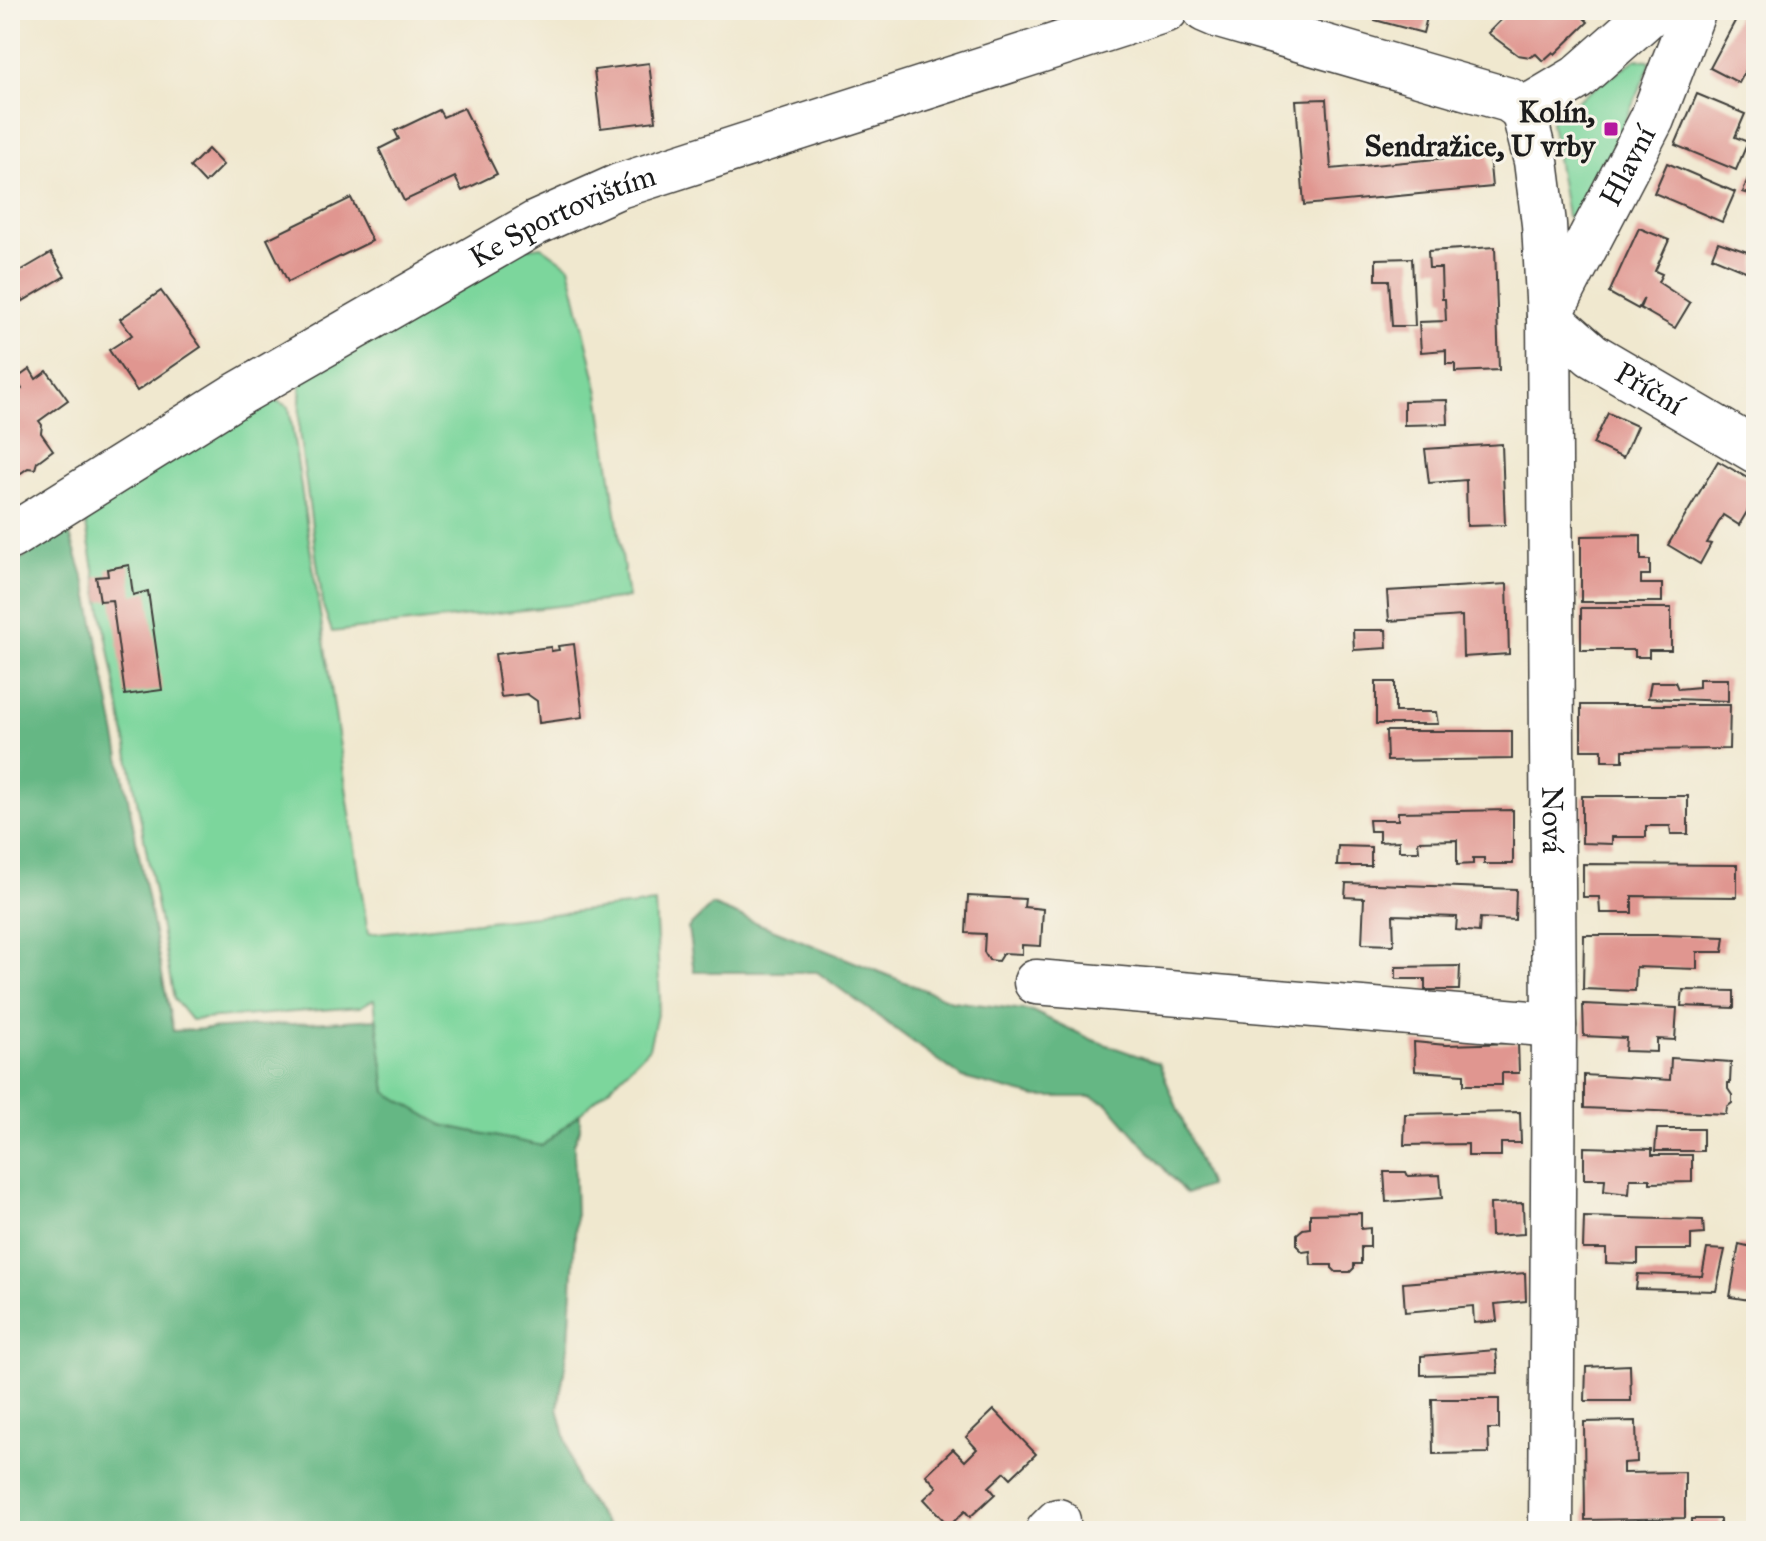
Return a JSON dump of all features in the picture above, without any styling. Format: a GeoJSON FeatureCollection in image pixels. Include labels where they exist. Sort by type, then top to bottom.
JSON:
{"type":"FeatureCollection","features":[{"type":"Feature","properties":{"kind":"street","name":"Ke Sportovištím"},"geometry":{"type":"LineString","coordinates":[[10,537],[235,396],[536,223],[564,210],[619,186],[1166,10]]}},
{"type":"Feature","properties":{"kind":"street"},"geometry":{"type":"LineString","coordinates":[[1205,10],[1509,100],[1523,110],[1577,78],[1654,10]]}},
{"type":"Feature","properties":{"kind":"street","name":"Hlavní"},"geometry":{"type":"LineString","coordinates":[[1549,317],[1652,119],[1694,10]]}},
{"type":"Feature","properties":{"kind":"street","name":"Nová"},"geometry":{"type":"LineString","coordinates":[[1523,110],[1536,161],[1544,224],[1549,317],[1554,1025],[1551,1531]]}},
{"type":"Feature","properties":{"kind":"street","name":"Příční"},"geometry":{"type":"LineString","coordinates":[[1549,317],[1592,355],[1756,451]]}},
{"type":"Feature","properties":{"kind":"street"},"geometry":{"type":"LineString","coordinates":[[1036,982],[1554,1025]]}},
{"type":"Feature","properties":{"kind":"green space"},"geometry":{"type":"Polygon","coordinates":[[[1636,59],[1651,63],[1581,219],[1573,219],[1567,216],[1552,118],[1636,59]]]}},
{"type":"Feature","properties":{"kind":"green space"},"geometry":{"type":"Polygon","coordinates":[[[541,246],[569,266],[599,393],[628,598],[332,632],[323,606],[299,432],[301,373],[519,249],[541,246]]]}},
{"type":"Feature","properties":{"kind":"green space"},"geometry":{"type":"Polygon","coordinates":[[[257,391],[289,407],[368,934],[655,903],[660,1001],[649,1048],[610,1087],[542,1146],[442,1125],[386,1092],[374,999],[360,1007],[191,1020],[174,999],[84,515],[257,391]]]}},
{"type":"Feature","properties":{"kind":"green space"},"geometry":{"type":"Polygon","coordinates":[[[68,529],[88,592],[173,1031],[377,1019],[386,1092],[442,1125],[542,1146],[580,1115],[580,1129],[574,1144],[576,1219],[569,1342],[558,1408],[577,1484],[611,1531],[10,1531],[10,566],[68,529]]]}},
{"type":"Feature","properties":{"kind":"green space"},"geometry":{"type":"Polygon","coordinates":[[[712,905],[952,1001],[1032,1011],[1093,1040],[1159,1063],[1209,1186],[1186,1194],[1107,1103],[1092,1097],[1036,1097],[963,1078],[817,972],[694,972],[688,928],[712,905]]]}},
{"type":"Feature","properties":{"kind":"building"},"geometry":{"type":"Polygon","coordinates":[[[1036,10],[1071,10],[1059,26],[1036,10]]]}},
{"type":"Feature","properties":{"kind":"building"},"geometry":{"type":"Polygon","coordinates":[[[1378,10],[1429,10],[1423,33],[1375,20],[1378,10]]]}},
{"type":"Feature","properties":{"kind":"building"},"geometry":{"type":"Polygon","coordinates":[[[1511,10],[1576,10],[1588,22],[1555,54],[1553,52],[1543,61],[1536,54],[1530,57],[1518,55],[1488,33],[1511,10]]]}},
{"type":"Feature","properties":{"kind":"building"},"geometry":{"type":"Polygon","coordinates":[[[1741,10],[1756,10],[1756,51],[1739,83],[1710,68],[1741,10]]]}},
{"type":"Feature","properties":{"kind":"building"},"geometry":{"type":"Polygon","coordinates":[[[649,63],[656,121],[601,128],[594,70],[649,63]]]}},
{"type":"Feature","properties":{"kind":"building"},"geometry":{"type":"Polygon","coordinates":[[[1697,94],[1745,114],[1735,137],[1748,142],[1736,170],[1675,145],[1697,94]]]}},
{"type":"Feature","properties":{"kind":"building"},"geometry":{"type":"Polygon","coordinates":[[[1326,99],[1331,169],[1489,154],[1492,187],[1304,205],[1296,100],[1326,99]]]}},
{"type":"Feature","properties":{"kind":"building"},"geometry":{"type":"Polygon","coordinates":[[[464,108],[497,174],[462,191],[455,177],[404,201],[379,149],[399,139],[395,131],[439,110],[443,117],[464,108]]]}},
{"type":"Feature","properties":{"kind":"building"},"geometry":{"type":"Polygon","coordinates":[[[208,149],[223,165],[205,183],[190,167],[208,149]]]}},
{"type":"Feature","properties":{"kind":"building"},"geometry":{"type":"Polygon","coordinates":[[[1667,163],[1735,192],[1722,222],[1654,193],[1667,163]]]}},
{"type":"Feature","properties":{"kind":"building"},"geometry":{"type":"Polygon","coordinates":[[[1749,175],[1756,177],[1756,196],[1743,192],[1749,175]]]}},
{"type":"Feature","properties":{"kind":"building"},"geometry":{"type":"Polygon","coordinates":[[[351,198],[372,241],[288,282],[267,239],[351,198]]]}},
{"type":"Feature","properties":{"kind":"building"},"geometry":{"type":"Polygon","coordinates":[[[1639,228],[1669,240],[1655,271],[1662,274],[1658,282],[1690,303],[1675,328],[1640,308],[1644,298],[1638,309],[1609,293],[1639,228]]]}},
{"type":"Feature","properties":{"kind":"building"},"geometry":{"type":"Polygon","coordinates":[[[1718,242],[1756,255],[1755,275],[1712,257],[1718,242]]]}},
{"type":"Feature","properties":{"kind":"building"},"geometry":{"type":"Polygon","coordinates":[[[1495,247],[1499,370],[1455,372],[1455,364],[1446,364],[1446,350],[1421,352],[1419,322],[1446,321],[1441,268],[1429,268],[1428,251],[1495,247]]]}},
{"type":"Feature","properties":{"kind":"building"},"geometry":{"type":"Polygon","coordinates":[[[51,253],[65,276],[23,301],[10,277],[51,253]]]}},
{"type":"Feature","properties":{"kind":"building"},"geometry":{"type":"Polygon","coordinates":[[[1412,258],[1415,326],[1392,326],[1389,280],[1376,280],[1376,259],[1412,258]]]}},
{"type":"Feature","properties":{"kind":"building"},"geometry":{"type":"Polygon","coordinates":[[[161,291],[201,347],[137,391],[109,350],[132,335],[120,319],[161,291]]]}},
{"type":"Feature","properties":{"kind":"building"},"geometry":{"type":"Polygon","coordinates":[[[30,369],[36,379],[47,371],[68,400],[39,421],[41,433],[53,450],[37,462],[35,469],[28,468],[11,480],[10,397],[22,389],[16,379],[30,369]]]}},
{"type":"Feature","properties":{"kind":"building"},"geometry":{"type":"Polygon","coordinates":[[[1447,400],[1448,424],[1404,425],[1404,401],[1447,400]]]}},
{"type":"Feature","properties":{"kind":"building"},"geometry":{"type":"Polygon","coordinates":[[[1608,413],[1637,426],[1623,458],[1593,444],[1608,413]]]}},
{"type":"Feature","properties":{"kind":"building"},"geometry":{"type":"Polygon","coordinates":[[[1502,444],[1505,525],[1467,526],[1466,480],[1429,483],[1425,449],[1502,444]]]}},
{"type":"Feature","properties":{"kind":"building"},"geometry":{"type":"Polygon","coordinates":[[[1718,461],[1756,483],[1756,497],[1739,525],[1723,515],[1707,543],[1711,544],[1700,564],[1668,545],[1718,461]]]}},
{"type":"Feature","properties":{"kind":"building"},"geometry":{"type":"Polygon","coordinates":[[[1641,535],[1641,560],[1650,560],[1650,575],[1641,575],[1641,584],[1662,584],[1662,602],[1581,602],[1581,536],[1641,535]]]}},
{"type":"Feature","properties":{"kind":"building"},"geometry":{"type":"Polygon","coordinates":[[[129,565],[133,595],[148,591],[162,690],[125,695],[112,600],[100,601],[96,577],[108,576],[107,569],[129,565]]]}},
{"type":"Feature","properties":{"kind":"building"},"geometry":{"type":"Polygon","coordinates":[[[1507,584],[1509,654],[1463,657],[1462,616],[1389,621],[1387,591],[1507,584]]]}},
{"type":"Feature","properties":{"kind":"building"},"geometry":{"type":"Polygon","coordinates":[[[1581,608],[1671,608],[1671,650],[1649,650],[1649,657],[1635,657],[1635,650],[1581,650],[1581,608]]]}},
{"type":"Feature","properties":{"kind":"building"},"geometry":{"type":"Polygon","coordinates":[[[1353,630],[1386,630],[1387,648],[1354,650],[1353,630]]]}},
{"type":"Feature","properties":{"kind":"building"},"geometry":{"type":"Polygon","coordinates":[[[574,644],[583,717],[539,723],[537,701],[527,694],[501,697],[495,654],[551,647],[551,651],[559,650],[558,646],[574,644]]]}},
{"type":"Feature","properties":{"kind":"building"},"geometry":{"type":"Polygon","coordinates":[[[1699,679],[1728,679],[1728,701],[1648,698],[1651,682],[1675,682],[1678,689],[1699,687],[1699,679]]]}},
{"type":"Feature","properties":{"kind":"building"},"geometry":{"type":"Polygon","coordinates":[[[1376,682],[1395,682],[1395,712],[1436,712],[1438,724],[1376,724],[1376,682]]]}},
{"type":"Feature","properties":{"kind":"building"},"geometry":{"type":"Polygon","coordinates":[[[1581,705],[1730,705],[1729,749],[1623,750],[1623,761],[1602,761],[1602,750],[1581,750],[1581,705]]]}},
{"type":"Feature","properties":{"kind":"building"},"geometry":{"type":"Polygon","coordinates":[[[1386,731],[1512,731],[1512,759],[1387,761],[1386,731]]]}},
{"type":"Feature","properties":{"kind":"building"},"geometry":{"type":"Polygon","coordinates":[[[1582,796],[1688,796],[1688,834],[1671,834],[1670,826],[1646,826],[1646,837],[1612,837],[1612,844],[1582,843],[1582,796]]]}},
{"type":"Feature","properties":{"kind":"building"},"geometry":{"type":"Polygon","coordinates":[[[1513,810],[1513,864],[1484,864],[1484,858],[1473,858],[1473,864],[1457,865],[1457,840],[1418,841],[1419,851],[1399,851],[1399,841],[1379,842],[1379,831],[1370,831],[1369,820],[1398,820],[1398,812],[1513,810]]]}},
{"type":"Feature","properties":{"kind":"building"},"geometry":{"type":"Polygon","coordinates":[[[1338,846],[1371,847],[1371,866],[1337,866],[1338,846]]]}},
{"type":"Feature","properties":{"kind":"building"},"geometry":{"type":"Polygon","coordinates":[[[1583,864],[1737,865],[1737,897],[1632,896],[1632,913],[1600,913],[1599,897],[1583,897],[1583,864]]]}},
{"type":"Feature","properties":{"kind":"building"},"geometry":{"type":"Polygon","coordinates":[[[1346,883],[1516,889],[1515,920],[1480,918],[1479,932],[1456,930],[1457,917],[1393,915],[1394,945],[1362,944],[1364,898],[1345,897],[1346,883]]]}},
{"type":"Feature","properties":{"kind":"building"},"geometry":{"type":"Polygon","coordinates":[[[968,896],[1025,899],[1024,907],[1043,909],[1041,946],[1022,945],[1022,954],[1003,953],[998,961],[989,960],[984,952],[985,934],[966,933],[968,896]]]}},
{"type":"Feature","properties":{"kind":"building"},"geometry":{"type":"Polygon","coordinates":[[[1584,935],[1725,937],[1723,952],[1697,952],[1697,969],[1636,967],[1635,991],[1583,989],[1584,935]]]}},
{"type":"Feature","properties":{"kind":"building"},"geometry":{"type":"Polygon","coordinates":[[[1460,966],[1459,990],[1425,990],[1425,979],[1396,979],[1396,967],[1460,966]]]}},
{"type":"Feature","properties":{"kind":"building"},"geometry":{"type":"Polygon","coordinates":[[[1683,990],[1734,991],[1734,1008],[1681,1006],[1683,990]]]}},
{"type":"Feature","properties":{"kind":"building"},"geometry":{"type":"Polygon","coordinates":[[[1583,1004],[1677,1008],[1675,1040],[1657,1039],[1657,1052],[1625,1051],[1626,1038],[1584,1036],[1583,1004]]]}},
{"type":"Feature","properties":{"kind":"building"},"geometry":{"type":"Polygon","coordinates":[[[1414,1042],[1446,1045],[1518,1043],[1519,1073],[1502,1073],[1502,1085],[1464,1085],[1464,1074],[1415,1071],[1414,1042]]]}},
{"type":"Feature","properties":{"kind":"building"},"geometry":{"type":"Polygon","coordinates":[[[1671,1058],[1731,1062],[1728,1089],[1732,1103],[1727,1107],[1726,1114],[1584,1108],[1584,1075],[1670,1080],[1671,1058]]]}},
{"type":"Feature","properties":{"kind":"building"},"geometry":{"type":"Polygon","coordinates":[[[1520,1112],[1521,1143],[1501,1143],[1501,1156],[1468,1156],[1468,1144],[1404,1145],[1405,1114],[1520,1112]]]}},
{"type":"Feature","properties":{"kind":"building"},"geometry":{"type":"Polygon","coordinates":[[[1657,1129],[1703,1129],[1703,1151],[1655,1151],[1657,1129]]]}},
{"type":"Feature","properties":{"kind":"building"},"geometry":{"type":"Polygon","coordinates":[[[1584,1147],[1652,1149],[1652,1155],[1692,1155],[1692,1182],[1650,1183],[1650,1179],[1630,1179],[1629,1194],[1604,1191],[1605,1179],[1584,1179],[1584,1147]]]}},
{"type":"Feature","properties":{"kind":"building"},"geometry":{"type":"Polygon","coordinates":[[[1384,1172],[1406,1172],[1408,1176],[1440,1175],[1442,1198],[1386,1202],[1384,1172]]]}},
{"type":"Feature","properties":{"kind":"building"},"geometry":{"type":"Polygon","coordinates":[[[1523,1203],[1524,1234],[1491,1236],[1490,1204],[1523,1203]]]}},
{"type":"Feature","properties":{"kind":"building"},"geometry":{"type":"Polygon","coordinates":[[[1361,1213],[1361,1229],[1370,1228],[1370,1247],[1361,1247],[1361,1264],[1354,1264],[1350,1272],[1336,1272],[1332,1265],[1311,1265],[1310,1251],[1303,1252],[1297,1246],[1297,1234],[1310,1228],[1310,1214],[1361,1213]]]}},
{"type":"Feature","properties":{"kind":"building"},"geometry":{"type":"Polygon","coordinates":[[[1584,1217],[1703,1220],[1704,1234],[1691,1235],[1691,1250],[1638,1250],[1638,1264],[1606,1263],[1606,1249],[1583,1249],[1584,1217]]]}},
{"type":"Feature","properties":{"kind":"building"},"geometry":{"type":"Polygon","coordinates":[[[1739,1244],[1756,1248],[1756,1273],[1750,1300],[1730,1297],[1739,1244]]]}},
{"type":"Feature","properties":{"kind":"building"},"geometry":{"type":"Polygon","coordinates":[[[1707,1249],[1725,1250],[1716,1291],[1636,1289],[1638,1274],[1702,1276],[1707,1249]]]}},
{"type":"Feature","properties":{"kind":"building"},"geometry":{"type":"Polygon","coordinates":[[[1525,1273],[1526,1301],[1495,1304],[1497,1321],[1474,1323],[1473,1306],[1405,1312],[1403,1283],[1525,1273]]]}},
{"type":"Feature","properties":{"kind":"building"},"geometry":{"type":"Polygon","coordinates":[[[1496,1350],[1498,1373],[1421,1375],[1421,1356],[1496,1350]]]}},
{"type":"Feature","properties":{"kind":"building"},"geometry":{"type":"Polygon","coordinates":[[[1630,1365],[1631,1401],[1585,1401],[1586,1367],[1630,1365]]]}},
{"type":"Feature","properties":{"kind":"building"},"geometry":{"type":"Polygon","coordinates":[[[1432,1399],[1499,1399],[1499,1429],[1488,1429],[1489,1453],[1433,1454],[1432,1399]]]}},
{"type":"Feature","properties":{"kind":"building"},"geometry":{"type":"Polygon","coordinates":[[[994,1410],[1036,1454],[1011,1478],[1005,1472],[989,1487],[995,1494],[970,1517],[965,1511],[949,1526],[924,1499],[937,1487],[926,1475],[953,1449],[965,1461],[977,1449],[966,1437],[994,1410]]]}},
{"type":"Feature","properties":{"kind":"building"},"geometry":{"type":"Polygon","coordinates":[[[1636,1421],[1637,1462],[1623,1463],[1623,1473],[1685,1472],[1685,1518],[1585,1520],[1584,1422],[1636,1421]]]}},
{"type":"Feature","properties":{"kind":"building"},"geometry":{"type":"Polygon","coordinates":[[[1753,1438],[1756,1438],[1756,1489],[1750,1489],[1753,1438]]]}},
{"type":"Feature","properties":{"kind":"building"},"geometry":{"type":"Polygon","coordinates":[[[1692,1519],[1720,1519],[1720,1531],[1692,1531],[1692,1519]]]}},
{"type":"Feature","properties":{"kind":"place","name":"Kolín, Sendražice, U vrby"},"geometry":{"type":"Point","coordinates":[1611,129]}}]}
